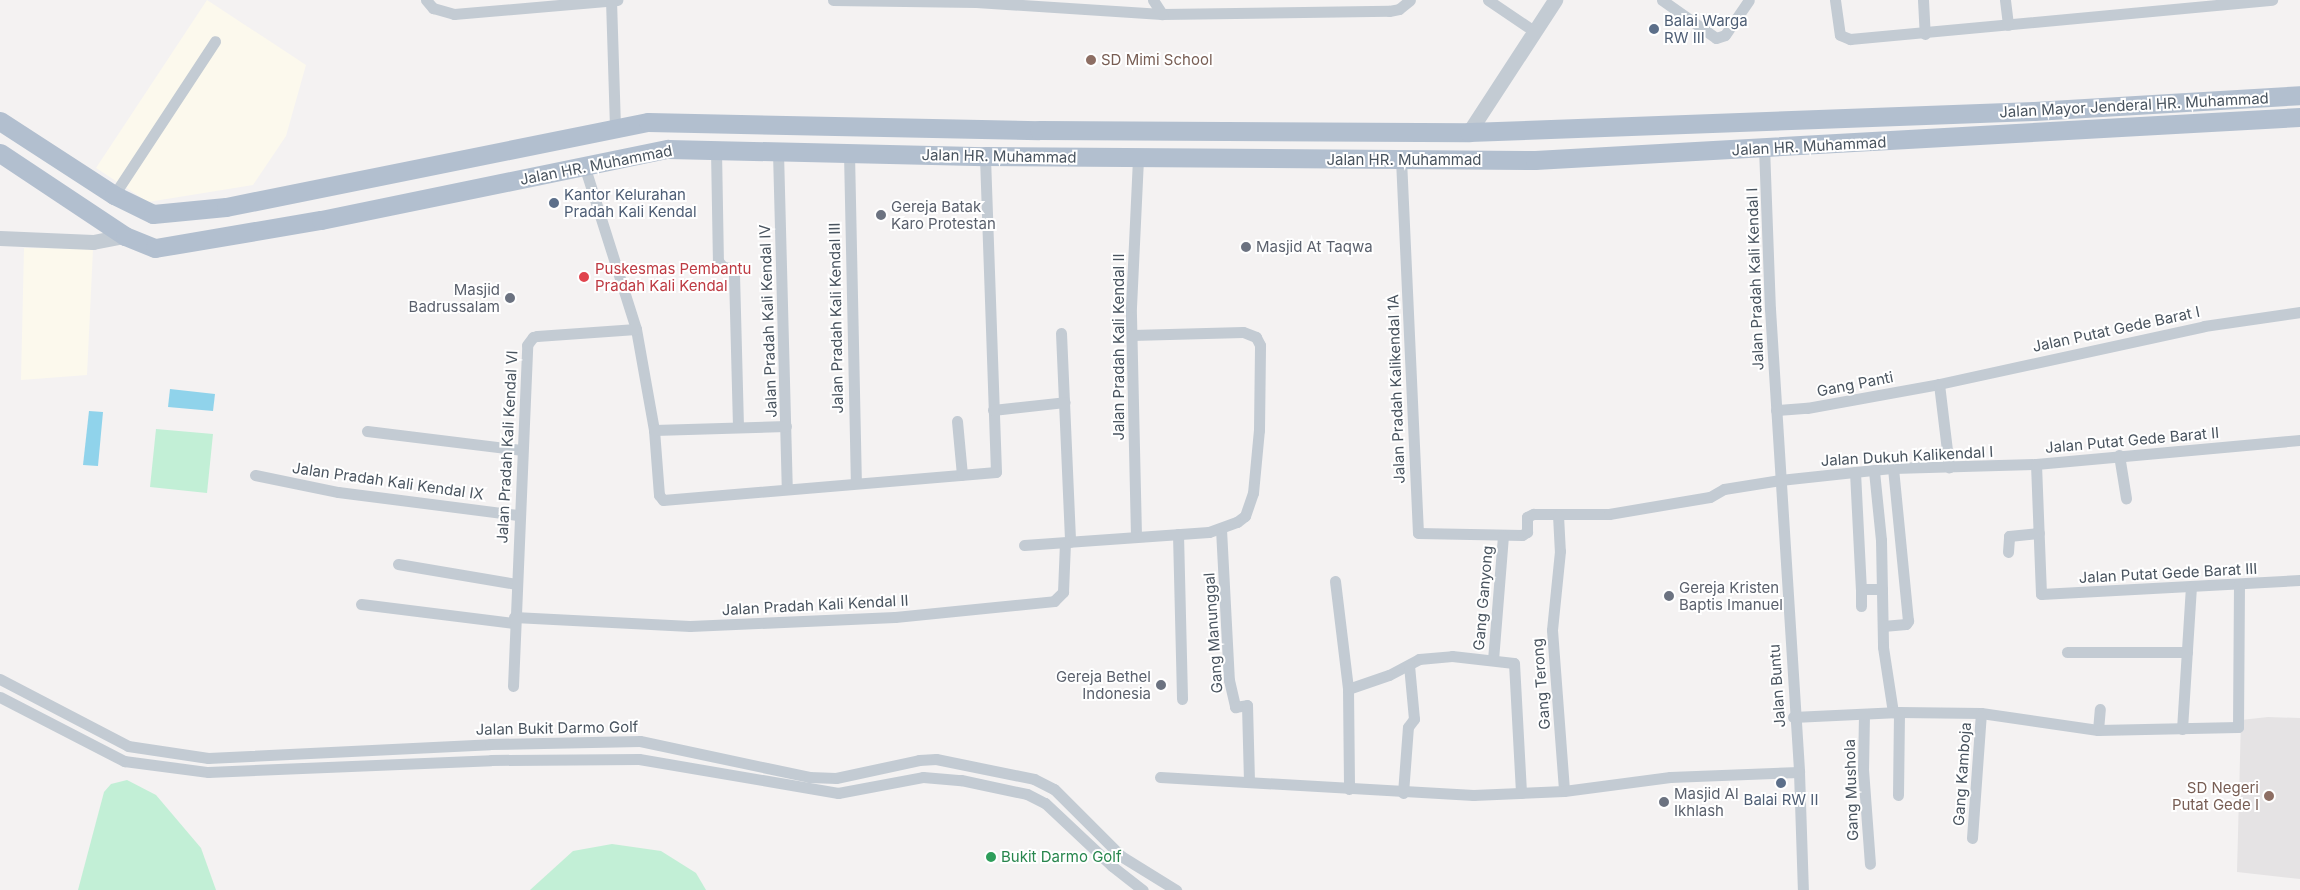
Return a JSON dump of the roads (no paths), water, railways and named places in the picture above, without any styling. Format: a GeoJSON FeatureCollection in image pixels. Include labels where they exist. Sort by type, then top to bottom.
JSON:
{"type":"FeatureCollection","features":[{"type":"Feature","properties":{"kind":"main road","name":"Jalan Mayor Jenderal HR. Muhammad"},"geometry":{"type":"LineString","coordinates":[[1968,113],[2034,111],[2300,95]]}},
{"type":"Feature","properties":{"kind":"main road"},"geometry":{"type":"LineString","coordinates":[[2034,111],[2035,134]]}},
{"type":"Feature","properties":{"kind":"main road","name":"Jalan HR. Muhammad"},"geometry":{"type":"LineString","coordinates":[[0,121],[114,195],[153,214],[216,208],[648,122],[1000,130],[1287,133],[1469,132],[1968,113]]}},
{"type":"Feature","properties":{"kind":"main road","name":"Jalan Mayor Jenderal HR. Muhammad"},"geometry":{"type":"LineString","coordinates":[[2035,134],[2300,117]]}},
{"type":"Feature","properties":{"kind":"main road"},"geometry":{"type":"LineString","coordinates":[[993,156],[1003,140],[1000,130]]}},
{"type":"Feature","properties":{"kind":"main road"},"geometry":{"type":"LineString","coordinates":[[1039,130],[1036,146],[1040,156]]}},
{"type":"Feature","properties":{"kind":"main road"},"geometry":{"type":"LineString","coordinates":[[1286,159],[1287,133]]}},
{"type":"Feature","properties":{"kind":"main road","name":"Jalan HR. Muhammad"},"geometry":{"type":"LineString","coordinates":[[0,153],[125,236],[155,248],[182,246],[668,149],[1138,158],[1554,160],[1764,147],[2035,134]]}},
{"type":"Feature","properties":{"kind":"main road"},"geometry":{"type":"LineString","coordinates":[[522,147],[520,166],[528,177]]}},
{"type":"Feature","properties":{"kind":"street"},"geometry":{"type":"LineString","coordinates":[[426,0],[433,8],[454,14],[617,0]]}},
{"type":"Feature","properties":{"kind":"street"},"geometry":{"type":"LineString","coordinates":[[611,0],[615,128]]}},
{"type":"Feature","properties":{"kind":"street"},"geometry":{"type":"LineString","coordinates":[[833,0],[976,2],[1162,14],[1389,11],[1399,9],[1410,0]]}},
{"type":"Feature","properties":{"kind":"street"},"geometry":{"type":"LineString","coordinates":[[1153,0],[1162,14]]}},
{"type":"Feature","properties":{"kind":"street"},"geometry":{"type":"LineString","coordinates":[[1488,0],[1534,31]]}},
{"type":"Feature","properties":{"kind":"street"},"geometry":{"type":"LineString","coordinates":[[1469,132],[1555,0]]}},
{"type":"Feature","properties":{"kind":"street"},"geometry":{"type":"LineString","coordinates":[[1662,0],[1716,38],[1725,35],[1749,0]]}},
{"type":"Feature","properties":{"kind":"street"},"geometry":{"type":"LineString","coordinates":[[1835,0],[1840,34],[1850,39],[1925,34],[2272,0]]}},
{"type":"Feature","properties":{"kind":"street"},"geometry":{"type":"LineString","coordinates":[[1923,0],[1925,34]]}},
{"type":"Feature","properties":{"kind":"street"},"geometry":{"type":"LineString","coordinates":[[2005,0],[2008,25]]}},
{"type":"Feature","properties":{"kind":"street"},"geometry":{"type":"LineString","coordinates":[[114,195],[215,41]]}},
{"type":"Feature","properties":{"kind":"street","name":"Jalan Pradah Kali Kendal I"},"geometry":{"type":"LineString","coordinates":[[1764,147],[1780,480]]}},
{"type":"Feature","properties":{"kind":"street"},"geometry":{"type":"LineString","coordinates":[[716,150],[718,261],[723,266],[730,268],[734,274],[738,425]]}},
{"type":"Feature","properties":{"kind":"street","name":"Jalan Pradah Kali Kendal IV"},"geometry":{"type":"LineString","coordinates":[[778,152],[787,489]]}},
{"type":"Feature","properties":{"kind":"street","name":"Jalan Pradah Kali Kendal III"},"geometry":{"type":"LineString","coordinates":[[849,153],[856,483]]}},
{"type":"Feature","properties":{"kind":"street"},"geometry":{"type":"LineString","coordinates":[[584,165],[636,329],[654,430],[660,495],[663,500],[856,483],[993,474],[998,469],[994,410],[993,156]]}},
{"type":"Feature","properties":{"kind":"street","name":"Jalan Pradah Kali Kendal II"},"geometry":{"type":"LineString","coordinates":[[1136,536],[1132,335],[1138,158]]}},
{"type":"Feature","properties":{"kind":"street","name":"Jalan Pradah Kalikendal 1A"},"geometry":{"type":"LineString","coordinates":[[1401,159],[1417,531],[1422,534],[1503,535]]}},
{"type":"Feature","properties":{"kind":"street"},"geometry":{"type":"LineString","coordinates":[[0,238],[93,242],[125,236]]}},
{"type":"Feature","properties":{"kind":"street","name":"Jalan Putat Gede Barat I"},"geometry":{"type":"LineString","coordinates":[[1939,384],[2204,326],[2300,312]]}},
{"type":"Feature","properties":{"kind":"street","name":"Jalan Pradah Kali Kendal VI"},"geometry":{"type":"LineString","coordinates":[[513,686],[520,450],[527,345],[532,337],[636,329]]}},
{"type":"Feature","properties":{"kind":"street"},"geometry":{"type":"LineString","coordinates":[[1024,545],[1178,534],[1221,528],[1245,516],[1253,493],[1260,419],[1260,344],[1256,337],[1243,332],[1132,335]]}},
{"type":"Feature","properties":{"kind":"street","name":"Jalan Pradah Kali Kendal II"},"geometry":{"type":"LineString","coordinates":[[361,604],[514,620],[690,626],[895,616],[1054,601],[1062,592],[1067,542],[1065,402],[1061,333]]}},
{"type":"Feature","properties":{"kind":"street"},"geometry":{"type":"LineString","coordinates":[[1939,384],[1949,467]]}},
{"type":"Feature","properties":{"kind":"street","name":"Gang Panti"},"geometry":{"type":"LineString","coordinates":[[1776,410],[1807,408],[1939,384]]}},
{"type":"Feature","properties":{"kind":"street"},"geometry":{"type":"LineString","coordinates":[[994,410],[1065,402]]}},
{"type":"Feature","properties":{"kind":"street"},"geometry":{"type":"LineString","coordinates":[[957,420],[962,475]]}},
{"type":"Feature","properties":{"kind":"street"},"geometry":{"type":"LineString","coordinates":[[654,430],[738,425],[786,426]]}},
{"type":"Feature","properties":{"kind":"street"},"geometry":{"type":"LineString","coordinates":[[367,431],[520,450]]}},
{"type":"Feature","properties":{"kind":"street","name":"Jalan Putat Gede Barat II"},"geometry":{"type":"LineString","coordinates":[[2040,591],[2036,464],[2300,440]]}},
{"type":"Feature","properties":{"kind":"street"},"geometry":{"type":"LineString","coordinates":[[2119,455],[2126,498]]}},
{"type":"Feature","properties":{"kind":"street","name":"Jalan Dukuh Kalikendal I"},"geometry":{"type":"LineString","coordinates":[[1503,535],[1525,534],[1527,517],[1533,514],[1609,514],[1710,497],[1724,489],[1780,480],[1893,468],[2036,464]]}},
{"type":"Feature","properties":{"kind":"street"},"geometry":{"type":"LineString","coordinates":[[1883,626],[1906,624],[1908,621],[1893,468]]}},
{"type":"Feature","properties":{"kind":"street"},"geometry":{"type":"LineString","coordinates":[[1874,471],[1883,626],[1896,712],[1898,795]]}},
{"type":"Feature","properties":{"kind":"street"},"geometry":{"type":"LineString","coordinates":[[1855,472],[1861,606]]}},
{"type":"Feature","properties":{"kind":"street","name":"Jalan Pradah Kali Kendal IX"},"geometry":{"type":"LineString","coordinates":[[255,475],[338,492],[518,515]]}},
{"type":"Feature","properties":{"kind":"street","name":"Jalan Buntu"},"geometry":{"type":"LineString","coordinates":[[1780,480],[1799,772],[1803,890]]}},
{"type":"Feature","properties":{"kind":"street","name":"Gang Terong"},"geometry":{"type":"LineString","coordinates":[[1558,515],[1560,550],[1552,630],[1564,791]]}},
{"type":"Feature","properties":{"kind":"street","name":"Gang Manunggal"},"geometry":{"type":"LineString","coordinates":[[1221,528],[1229,680],[1235,706],[1247,705],[1249,782]]}},
{"type":"Feature","properties":{"kind":"street"},"geometry":{"type":"LineString","coordinates":[[2008,552],[2009,536],[2039,533]]}},
{"type":"Feature","properties":{"kind":"street"},"geometry":{"type":"LineString","coordinates":[[1178,534],[1182,699]]}},
{"type":"Feature","properties":{"kind":"street","name":"Gang Ganyong"},"geometry":{"type":"LineString","coordinates":[[1503,535],[1492,660],[1512,662],[1515,665],[1521,793]]}},
{"type":"Feature","properties":{"kind":"street"},"geometry":{"type":"LineString","coordinates":[[398,564],[516,584]]}},
{"type":"Feature","properties":{"kind":"street","name":"Jalan Putat Gede Barat III"},"geometry":{"type":"LineString","coordinates":[[2040,591],[2044,595],[2300,580]]}},
{"type":"Feature","properties":{"kind":"street"},"geometry":{"type":"LineString","coordinates":[[1335,581],[1348,689],[1349,789]]}},
{"type":"Feature","properties":{"kind":"street"},"geometry":{"type":"LineString","coordinates":[[1794,718],[1896,712],[1981,713],[2098,730],[2238,727],[2239,584]]}},
{"type":"Feature","properties":{"kind":"street"},"geometry":{"type":"LineString","coordinates":[[2182,729],[2191,586]]}},
{"type":"Feature","properties":{"kind":"street"},"geometry":{"type":"LineString","coordinates":[[1861,589],[1882,589]]}},
{"type":"Feature","properties":{"kind":"street"},"geometry":{"type":"LineString","coordinates":[[2067,652],[2187,652]]}},
{"type":"Feature","properties":{"kind":"street"},"geometry":{"type":"LineString","coordinates":[[1348,689],[1409,665],[1419,659],[1452,656],[1492,660]]}},
{"type":"Feature","properties":{"kind":"street"},"geometry":{"type":"LineString","coordinates":[[1403,793],[1408,727],[1414,719],[1409,665]]}},
{"type":"Feature","properties":{"kind":"street","name":"Jalan Bukit Darmo Golf"},"geometry":{"type":"LineString","coordinates":[[0,679],[128,746],[208,758],[490,744],[640,741],[809,777],[836,778],[919,760],[936,759],[1034,779],[1054,789],[1121,856],[1176,890]]}},
{"type":"Feature","properties":{"kind":"street","name":"Jalan Bukit Darmo Golf"},"geometry":{"type":"LineString","coordinates":[[0,697],[124,762],[199,771],[491,760],[638,759],[838,794],[922,778],[961,780],[1027,794],[1045,803],[1112,866],[1143,890]]}},
{"type":"Feature","properties":{"kind":"street"},"geometry":{"type":"LineString","coordinates":[[2098,730],[2100,709]]}},
{"type":"Feature","properties":{"kind":"street","name":"Gang Kamboja"},"geometry":{"type":"LineString","coordinates":[[1972,838],[1981,713]]}},
{"type":"Feature","properties":{"kind":"street","name":"Gang Mushola"},"geometry":{"type":"LineString","coordinates":[[1864,714],[1864,769],[1870,864]]}},
{"type":"Feature","properties":{"kind":"street"},"geometry":{"type":"LineString","coordinates":[[1160,777],[1403,793],[1521,793],[1564,791],[1670,777],[1799,772]]}},
{"type":"Feature","properties":{"kind":"water"},"geometry":{"type":"Polygon","coordinates":[[[170,389],[215,394],[213,411],[168,407],[170,389]]]}},
{"type":"Feature","properties":{"kind":"water"},"geometry":{"type":"Polygon","coordinates":[[[89,411],[103,412],[98,466],[83,465],[89,411]]]}},
{"type":"Feature","properties":{"kind":"place","name":"Balai Warga RW III"},"geometry":{"type":"Point","coordinates":[1654,29]}},
{"type":"Feature","properties":{"kind":"place","name":"SD Mimi School"},"geometry":{"type":"Point","coordinates":[1091,60]}},
{"type":"Feature","properties":{"kind":"place","name":"Kantor Kelurahan Pradah Kali Kendal"},"geometry":{"type":"Point","coordinates":[554,203]}},
{"type":"Feature","properties":{"kind":"place","name":"Gereja Batak Karo Protestan"},"geometry":{"type":"Point","coordinates":[881,215]}},
{"type":"Feature","properties":{"kind":"place","name":"Masjid At Taqwa"},"geometry":{"type":"Point","coordinates":[1246,247]}},
{"type":"Feature","properties":{"kind":"place","name":"Puskesmas Pembantu Pradah Kali Kendal"},"geometry":{"type":"Point","coordinates":[584,277]}},
{"type":"Feature","properties":{"kind":"place","name":"Masjid Badrussalam"},"geometry":{"type":"Point","coordinates":[510,298]}},
{"type":"Feature","properties":{"kind":"place","name":"Gereja Kristen Baptis Imanuel"},"geometry":{"type":"Point","coordinates":[1669,596]}},
{"type":"Feature","properties":{"kind":"place","name":"Gereja Bethel Indonesia"},"geometry":{"type":"Point","coordinates":[1161,685]}},
{"type":"Feature","properties":{"kind":"place","name":"Balai RW II"},"geometry":{"type":"Point","coordinates":[1781,783]}},
{"type":"Feature","properties":{"kind":"place","name":"SD Negeri Putat Gede I"},"geometry":{"type":"Point","coordinates":[2269,796]}},
{"type":"Feature","properties":{"kind":"place","name":"Masjid Al Ikhlash"},"geometry":{"type":"Point","coordinates":[1664,802]}},
{"type":"Feature","properties":{"kind":"place","name":"Bukit Darmo Golf"},"geometry":{"type":"Point","coordinates":[991,857]}}]}
